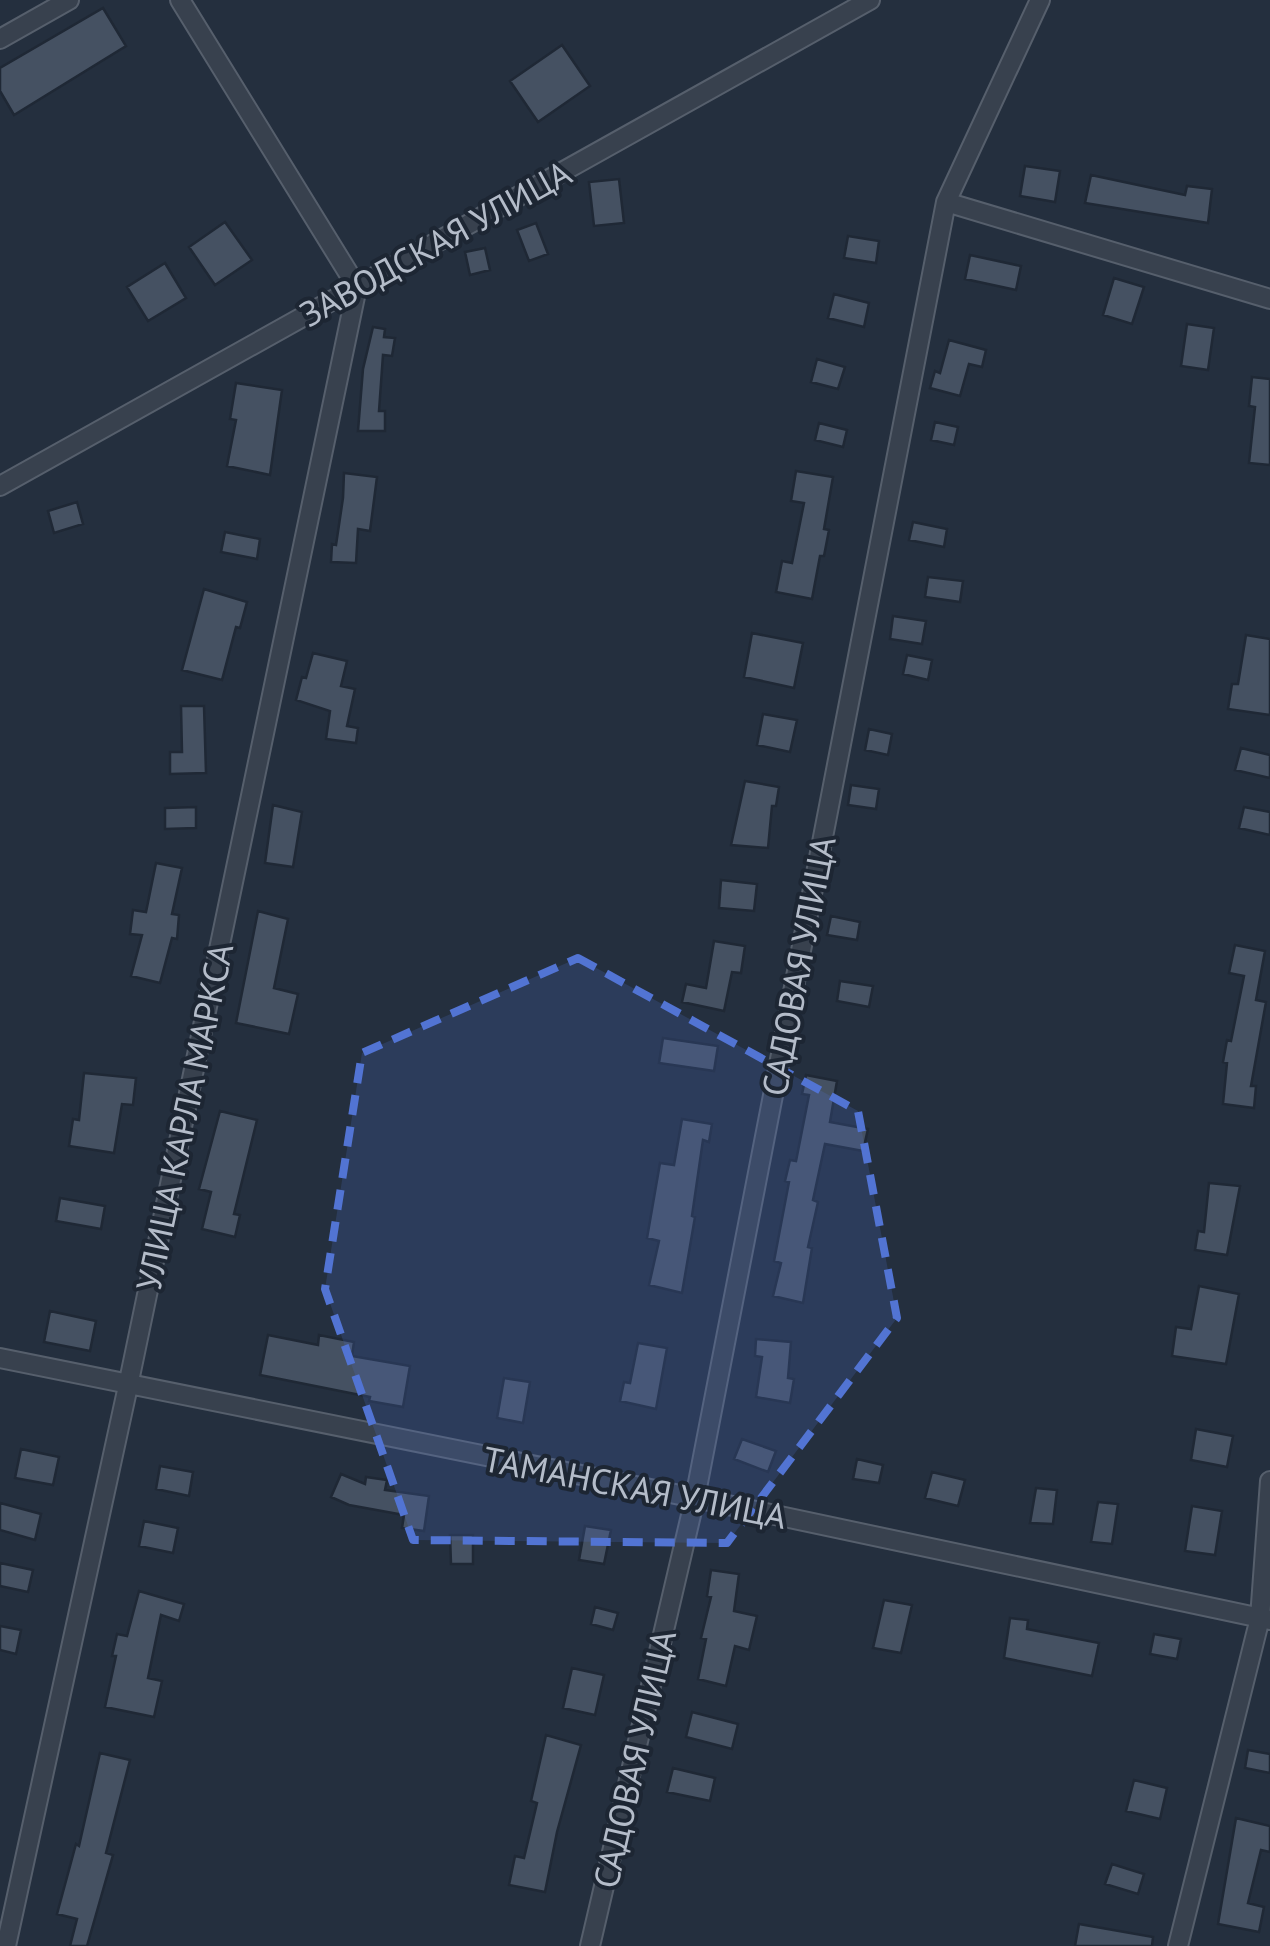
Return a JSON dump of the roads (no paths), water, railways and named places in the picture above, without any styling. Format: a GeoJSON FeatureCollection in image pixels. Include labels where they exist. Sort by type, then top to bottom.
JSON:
{"type":"FeatureCollection","features":[{"type":"Feature","properties":{"kind":"street"},"geometry":{"type":"LineString","coordinates":[[0,39],[70,0]]}},
{"type":"Feature","properties":{"kind":"street"},"geometry":{"type":"LineString","coordinates":[[180,0],[357,287]]}},
{"type":"Feature","properties":{"kind":"street","name":"ЗАВОДСКАЯ УЛИЦА"},"geometry":{"type":"LineString","coordinates":[[0,486],[870,0]]}},
{"type":"Feature","properties":{"kind":"street","name":"САДОВАЯ УЛИЦА"},"geometry":{"type":"LineString","coordinates":[[590,1946],[694,1498],[946,202],[1040,0]]}},
{"type":"Feature","properties":{"kind":"street"},"geometry":{"type":"LineString","coordinates":[[946,202],[1270,299]]}},
{"type":"Feature","properties":{"kind":"street","name":"УЛИЦА КАРЛА МАРКСА"},"geometry":{"type":"LineString","coordinates":[[6,1946],[128,1386],[357,287]]}},
{"type":"Feature","properties":{"kind":"street","name":"ТАМАНСКАЯ УЛИЦА"},"geometry":{"type":"LineString","coordinates":[[0,1358],[694,1498],[1265,1619]]}},
{"type":"Feature","properties":{"kind":"street"},"geometry":{"type":"LineString","coordinates":[[1178,1946],[1265,1619],[1270,1481]]}}]}
